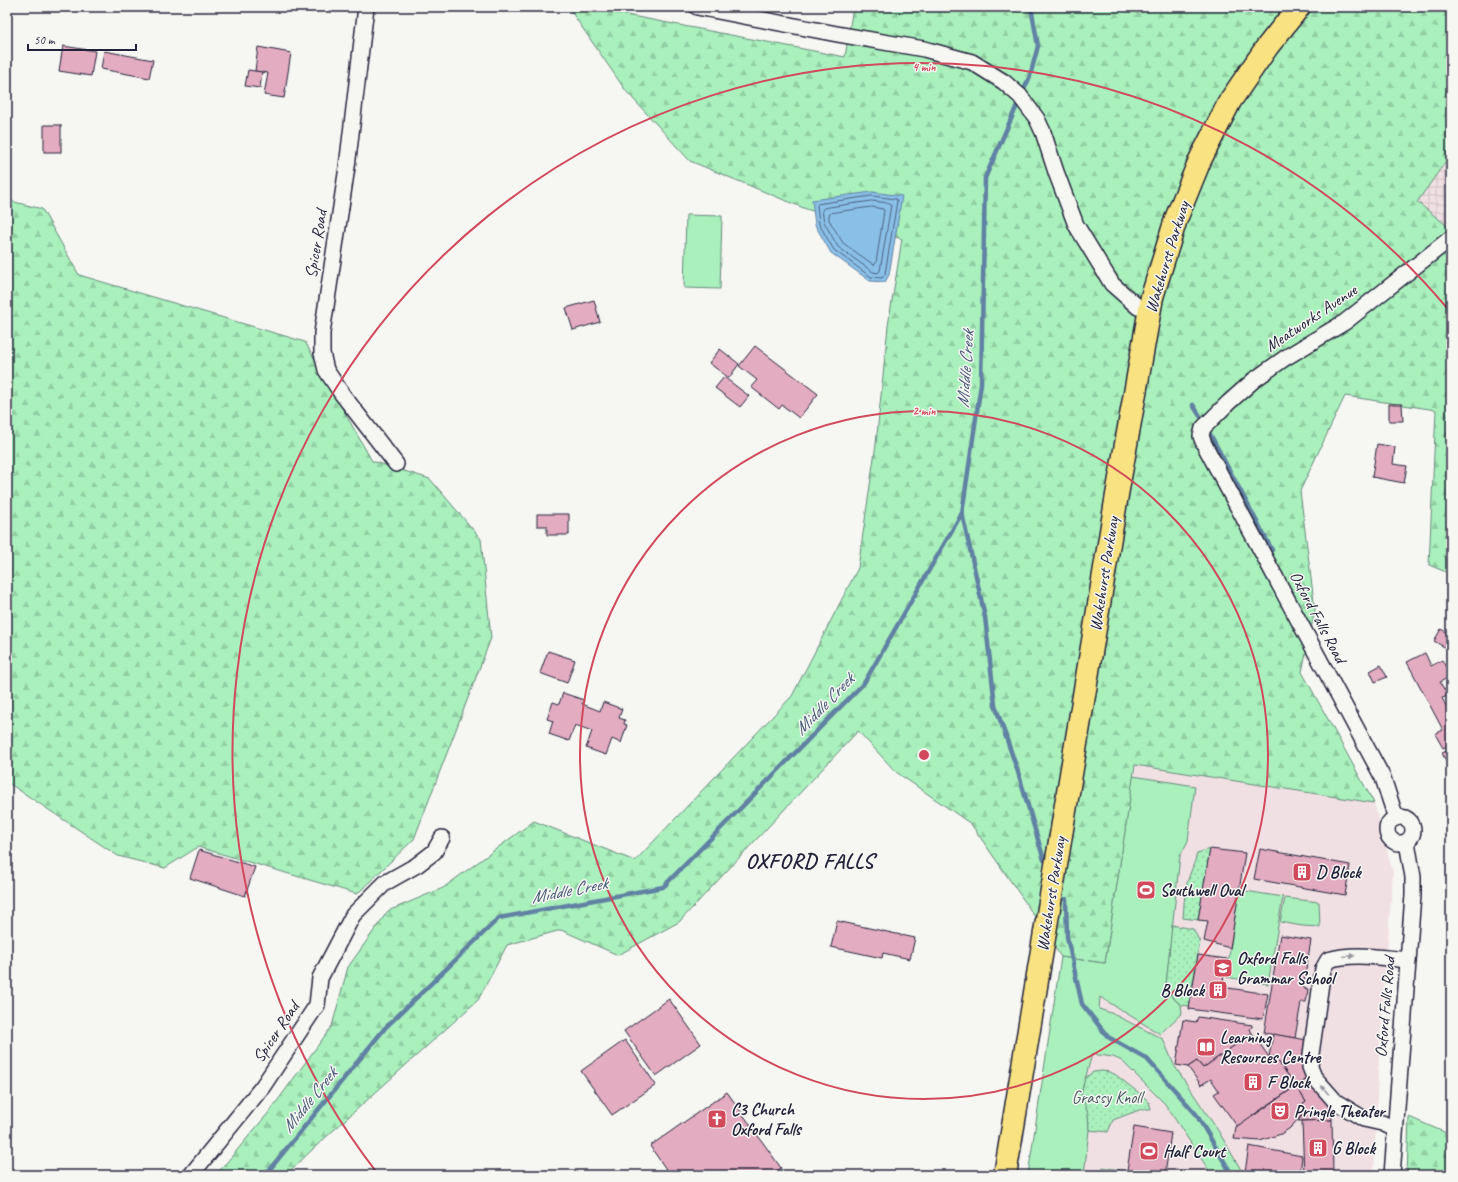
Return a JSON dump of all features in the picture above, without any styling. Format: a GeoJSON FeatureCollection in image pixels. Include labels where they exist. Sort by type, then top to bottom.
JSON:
{"type":"FeatureCollection","features":[{"type":"Feature","properties":{"kind":"main road","name":"Wakehurst Parkway"},"geometry":{"type":"LineString","coordinates":[[1005,1175],[1149,310],[1176,219],[1200,160],[1230,102],[1267,47],[1299,7]]}},
{"type":"Feature","properties":{"kind":"street","name":"Spicer Road"},"geometry":{"type":"LineString","coordinates":[[366,7],[347,167],[322,333],[322,353],[326,370],[342,394],[396,464]]}},
{"type":"Feature","properties":{"kind":"street"},"geometry":{"type":"LineString","coordinates":[[697,7],[924,49],[972,62],[1004,82],[1020,96],[1037,119],[1076,225],[1112,284],[1138,307],[1149,310]]}},
{"type":"Feature","properties":{"kind":"street","name":"Meatworks Avenue"},"geometry":{"type":"LineString","coordinates":[[1201,436],[1203,428],[1254,380],[1285,358],[1345,322],[1451,238]]}},
{"type":"Feature","properties":{"kind":"street","name":"Oxford Falls Road"},"geometry":{"type":"LineString","coordinates":[[1201,436],[1383,778],[1396,818],[1391,821],[1388,826],[1387,831],[1389,836],[1397,843],[1407,842],[1413,876],[1392,1175]]}},
{"type":"Feature","properties":{"kind":"street","name":"Spicer Road"},"geometry":{"type":"LineString","coordinates":[[191,1175],[263,1086],[317,1005],[320,978],[353,915],[385,883],[417,865],[434,852],[442,838]]}},
{"type":"Feature","properties":{"kind":"street"},"geometry":{"type":"LineString","coordinates":[[1395,1129],[1364,1119],[1336,1102],[1314,1077],[1310,1067],[1323,969],[1328,960],[1340,956],[1408,960]]}},
{"type":"Feature","properties":{"kind":"shaded area"},"geometry":{"type":"Polygon","coordinates":[[[1451,154],[1451,230],[1417,202],[1451,154]]]}},
{"type":"Feature","properties":{"kind":"shaded area","name":"Oxford Falls Grammar School"},"geometry":{"type":"Polygon","coordinates":[[[1135,765],[1374,803],[1393,873],[1378,1071],[1374,1175],[1028,1175],[1061,957],[1105,963],[1135,765]]]}},
{"type":"Feature","properties":{"kind":"green space"},"geometry":{"type":"Polygon","coordinates":[[[568,7],[585,7],[845,57],[853,7],[1451,7],[1451,154],[1417,202],[1451,230],[1451,574],[1429,565],[1436,410],[1345,396],[1300,491],[1315,610],[1302,672],[1374,803],[1135,765],[1105,963],[1061,957],[971,824],[896,772],[858,731],[679,922],[618,955],[561,930],[507,945],[478,1000],[286,1175],[216,1175],[270,1111],[332,1026],[348,967],[388,911],[443,888],[534,821],[635,861],[792,696],[858,568],[876,444],[888,326],[902,239],[806,209],[690,161],[626,91],[568,7]]]}},
{"type":"Feature","properties":{"kind":"green space"},"geometry":{"type":"Polygon","coordinates":[[[7,200],[42,209],[79,275],[305,342],[372,461],[430,479],[481,539],[491,638],[414,839],[357,894],[198,847],[165,868],[118,856],[7,782],[7,200]]]}},
{"type":"Feature","properties":{"kind":"green space"},"geometry":{"type":"Polygon","coordinates":[[[686,215],[722,216],[720,289],[684,288],[686,215]]]}},
{"type":"Feature","properties":{"kind":"green space"},"geometry":{"type":"Polygon","coordinates":[[[1133,776],[1195,786],[1188,841],[1180,856],[1166,985],[1172,997],[1181,1005],[1182,1013],[1160,1034],[1100,997],[1099,1009],[1111,1013],[1163,1039],[1174,1065],[1219,1132],[1244,1175],[1210,1175],[1210,1172],[1165,1104],[1122,1061],[1113,1057],[1092,1054],[1081,1094],[1088,1113],[1089,1130],[1084,1175],[1028,1175],[1061,957],[1105,963],[1133,776]]]}},
{"type":"Feature","properties":{"kind":"green space"},"geometry":{"type":"Polygon","coordinates":[[[1210,849],[1198,920],[1183,918],[1186,887],[1197,853],[1210,849]]]}},
{"type":"Feature","properties":{"kind":"green space"},"geometry":{"type":"Polygon","coordinates":[[[1239,890],[1283,897],[1268,984],[1226,977],[1239,890]]]}},
{"type":"Feature","properties":{"kind":"green space"},"geometry":{"type":"Polygon","coordinates":[[[1285,898],[1319,902],[1320,927],[1302,926],[1280,922],[1285,898]]]}},
{"type":"Feature","properties":{"kind":"green space"},"geometry":{"type":"Polygon","coordinates":[[[1172,925],[1193,929],[1200,942],[1189,1006],[1181,1005],[1172,997],[1166,985],[1172,925]]]}},
{"type":"Feature","properties":{"kind":"green space","name":"Grassy Knoll"},"geometry":{"type":"Polygon","coordinates":[[[1093,1072],[1110,1072],[1116,1075],[1144,1097],[1149,1102],[1151,1109],[1142,1109],[1113,1120],[1108,1132],[1089,1130],[1088,1113],[1081,1094],[1085,1078],[1093,1072]]]}},
{"type":"Feature","properties":{"kind":"green space"},"geometry":{"type":"Polygon","coordinates":[[[1409,1117],[1451,1135],[1451,1175],[1407,1175],[1409,1117]]]}},
{"type":"Feature","properties":{"kind":"green space"},"geometry":{"type":"Polygon","coordinates":[[[1103,1167],[1146,1175],[1102,1175],[1103,1167]]]}},
{"type":"Feature","properties":{"kind":"water"},"geometry":{"type":"Polygon","coordinates":[[[872,192],[902,196],[889,275],[885,282],[870,281],[831,253],[815,225],[812,200],[872,192]]]}},
{"type":"Feature","properties":{"kind":"building"},"geometry":{"type":"Polygon","coordinates":[[[63,46],[95,51],[91,76],[59,71],[63,46]]]}},
{"type":"Feature","properties":{"kind":"building"},"geometry":{"type":"Polygon","coordinates":[[[258,47],[291,53],[284,98],[264,95],[268,73],[255,71],[258,47]]]}},
{"type":"Feature","properties":{"kind":"building"},"geometry":{"type":"Polygon","coordinates":[[[104,51],[153,60],[149,78],[101,69],[104,51]]]}},
{"type":"Feature","properties":{"kind":"building"},"geometry":{"type":"Polygon","coordinates":[[[248,70],[262,72],[260,88],[245,86],[248,70]]]}},
{"type":"Feature","properties":{"kind":"building"},"geometry":{"type":"Polygon","coordinates":[[[44,125],[61,125],[61,152],[44,152],[44,125]]]}},
{"type":"Feature","properties":{"kind":"building"},"geometry":{"type":"Polygon","coordinates":[[[594,300],[600,322],[573,330],[566,308],[594,300]]]}},
{"type":"Feature","properties":{"kind":"building"},"geometry":{"type":"Polygon","coordinates":[[[755,346],[818,394],[799,418],[782,405],[779,409],[751,387],[757,380],[739,366],[755,346]]]}},
{"type":"Feature","properties":{"kind":"building"},"geometry":{"type":"Polygon","coordinates":[[[720,349],[739,364],[729,378],[709,363],[720,349]]]}},
{"type":"Feature","properties":{"kind":"building"},"geometry":{"type":"Polygon","coordinates":[[[724,377],[749,396],[740,407],[715,388],[724,377]]]}},
{"type":"Feature","properties":{"kind":"building"},"geometry":{"type":"Polygon","coordinates":[[[1389,404],[1402,404],[1403,421],[1389,421],[1389,404]]]}},
{"type":"Feature","properties":{"kind":"building"},"geometry":{"type":"Polygon","coordinates":[[[1377,444],[1395,447],[1393,464],[1407,466],[1404,483],[1372,477],[1377,444]]]}},
{"type":"Feature","properties":{"kind":"building"},"geometry":{"type":"Polygon","coordinates":[[[537,514],[569,514],[569,535],[547,535],[547,526],[537,526],[537,514]]]}},
{"type":"Feature","properties":{"kind":"building"},"geometry":{"type":"Polygon","coordinates":[[[1441,629],[1451,635],[1451,651],[1434,641],[1441,629]]]}},
{"type":"Feature","properties":{"kind":"building"},"geometry":{"type":"Polygon","coordinates":[[[548,651],[575,660],[567,683],[540,673],[548,651]]]}},
{"type":"Feature","properties":{"kind":"building"},"geometry":{"type":"Polygon","coordinates":[[[1425,653],[1431,666],[1442,660],[1451,676],[1440,682],[1448,696],[1442,698],[1447,708],[1451,705],[1451,744],[1443,748],[1435,734],[1443,730],[1407,662],[1425,653]]]}},
{"type":"Feature","properties":{"kind":"building"},"geometry":{"type":"Polygon","coordinates":[[[1381,665],[1387,677],[1375,682],[1370,671],[1381,665]]]}},
{"type":"Feature","properties":{"kind":"building"},"geometry":{"type":"Polygon","coordinates":[[[563,693],[584,700],[582,704],[600,711],[603,702],[622,709],[619,718],[625,720],[624,724],[627,725],[621,743],[612,739],[606,755],[586,748],[592,731],[575,725],[569,741],[549,734],[553,721],[547,719],[553,702],[559,704],[563,693]]]}},
{"type":"Feature","properties":{"kind":"building"},"geometry":{"type":"Polygon","coordinates":[[[1451,749],[1451,772],[1442,753],[1451,749]]]}},
{"type":"Feature","properties":{"kind":"building"},"geometry":{"type":"Polygon","coordinates":[[[1210,849],[1245,853],[1230,948],[1204,941],[1208,921],[1198,920],[1210,849]]]}},
{"type":"Feature","properties":{"kind":"building","name":"D Block"},"geometry":{"type":"Polygon","coordinates":[[[1260,849],[1350,865],[1345,895],[1254,879],[1260,849]]]}},
{"type":"Feature","properties":{"kind":"building"},"geometry":{"type":"Polygon","coordinates":[[[199,850],[255,867],[245,896],[190,878],[199,850]]]}},
{"type":"Feature","properties":{"kind":"building"},"geometry":{"type":"Polygon","coordinates":[[[837,921],[915,938],[910,959],[883,953],[882,958],[831,947],[837,921]]]}},
{"type":"Feature","properties":{"kind":"building"},"geometry":{"type":"Polygon","coordinates":[[[1280,935],[1311,940],[1303,988],[1308,989],[1306,1002],[1301,1002],[1295,1038],[1264,1033],[1280,935]]]}},
{"type":"Feature","properties":{"kind":"building","name":"B Block"},"geometry":{"type":"Polygon","coordinates":[[[1198,955],[1227,959],[1222,987],[1268,994],[1263,1019],[1189,1009],[1198,955]]]}},
{"type":"Feature","properties":{"kind":"building"},"geometry":{"type":"Polygon","coordinates":[[[669,999],[701,1044],[656,1076],[624,1031],[669,999]]]}},
{"type":"Feature","properties":{"kind":"building","name":"Learning Resources Centre"},"geometry":{"type":"Polygon","coordinates":[[[1198,1017],[1252,1025],[1250,1029],[1252,1033],[1203,1068],[1197,1061],[1188,1067],[1176,1065],[1183,1020],[1196,1022],[1198,1017]]]}},
{"type":"Feature","properties":{"kind":"building","name":"F Block"},"geometry":{"type":"Polygon","coordinates":[[[1252,1033],[1269,1057],[1275,1057],[1296,1086],[1237,1126],[1214,1094],[1219,1091],[1211,1079],[1201,1085],[1188,1067],[1197,1061],[1203,1068],[1252,1033]]]}},
{"type":"Feature","properties":{"kind":"building"},"geometry":{"type":"Polygon","coordinates":[[[1273,1034],[1307,1040],[1302,1068],[1309,1078],[1296,1086],[1275,1057],[1269,1057],[1273,1034]]]}},
{"type":"Feature","properties":{"kind":"building"},"geometry":{"type":"Polygon","coordinates":[[[625,1040],[656,1085],[612,1115],[581,1071],[625,1040]]]}},
{"type":"Feature","properties":{"kind":"building"},"geometry":{"type":"Polygon","coordinates":[[[1309,1078],[1332,1111],[1332,1120],[1298,1121],[1303,1114],[1298,1108],[1306,1102],[1296,1086],[1309,1078]]]}},
{"type":"Feature","properties":{"kind":"building","name":"Pringle Theater"},"geometry":{"type":"Polygon","coordinates":[[[1296,1086],[1306,1102],[1298,1108],[1303,1114],[1290,1128],[1281,1134],[1260,1141],[1234,1139],[1236,1128],[1296,1086]]]}},
{"type":"Feature","properties":{"kind":"building","name":"C3 Church Oxford Falls"},"geometry":{"type":"Polygon","coordinates":[[[727,1092],[781,1168],[771,1175],[670,1175],[650,1146],[727,1092]]]}},
{"type":"Feature","properties":{"kind":"building","name":"G Block"},"geometry":{"type":"Polygon","coordinates":[[[1332,1120],[1333,1175],[1304,1175],[1302,1121],[1332,1120]]]}},
{"type":"Feature","properties":{"kind":"building","name":"Half Court"},"geometry":{"type":"Polygon","coordinates":[[[1134,1127],[1171,1133],[1165,1175],[1127,1170],[1134,1127]]]}},
{"type":"Feature","properties":{"kind":"building"},"geometry":{"type":"Polygon","coordinates":[[[1249,1146],[1302,1156],[1300,1175],[1255,1175],[1255,1173],[1245,1172],[1249,1146]]]}},
{"type":"Feature","properties":{"kind":"waterway","name":"Middle Creek"},"geometry":{"type":"LineString","coordinates":[[265,1175],[385,1028],[499,918],[663,887],[864,683],[962,513],[981,384],[985,178],[1030,76],[1038,46],[1031,7]]}},
{"type":"Feature","properties":{"kind":"waterway"},"geometry":{"type":"LineString","coordinates":[[1193,405],[1200,416]]}},
{"type":"Feature","properties":{"kind":"waterway"},"geometry":{"type":"LineString","coordinates":[[1210,434],[1272,550]]}},
{"type":"Feature","properties":{"kind":"waterway"},"geometry":{"type":"LineString","coordinates":[[962,513],[985,617],[995,705],[1018,772],[1044,860]]}},
{"type":"Feature","properties":{"kind":"waterway"},"geometry":{"type":"LineString","coordinates":[[1066,899],[1067,937],[1082,1004],[1108,1037],[1147,1059],[1196,1114],[1232,1175]]}},
{"type":"Feature","properties":{"kind":"place","name":"D Block"},"geometry":{"type":"Point","coordinates":[1302,872]}},
{"type":"Feature","properties":{"kind":"place","name":"Southwell Oval"},"geometry":{"type":"Point","coordinates":[1146,890]}},
{"type":"Feature","properties":{"kind":"place","name":"Oxford Falls Grammar School"},"geometry":{"type":"Point","coordinates":[1223,968]}},
{"type":"Feature","properties":{"kind":"place","name":"B Block"},"geometry":{"type":"Point","coordinates":[1218,990]}},
{"type":"Feature","properties":{"kind":"place","name":"Learning Resources Centre"},"geometry":{"type":"Point","coordinates":[1206,1047]}},
{"type":"Feature","properties":{"kind":"place","name":"F Block"},"geometry":{"type":"Point","coordinates":[1253,1082]}},
{"type":"Feature","properties":{"kind":"place","name":"Pringle Theater"},"geometry":{"type":"Point","coordinates":[1280,1111]}},
{"type":"Feature","properties":{"kind":"place","name":"C3 Church Oxford Falls"},"geometry":{"type":"Point","coordinates":[717,1119]}},
{"type":"Feature","properties":{"kind":"place","name":"G Block"},"geometry":{"type":"Point","coordinates":[1318,1148]}},
{"type":"Feature","properties":{"kind":"place","name":"Half Court"},"geometry":{"type":"Point","coordinates":[1149,1151]}},
{"type":"Feature","properties":{"kind":"district","name":"OXFORD FALLS"},"geometry":{"type":"Point","coordinates":[810,861]}}]}
